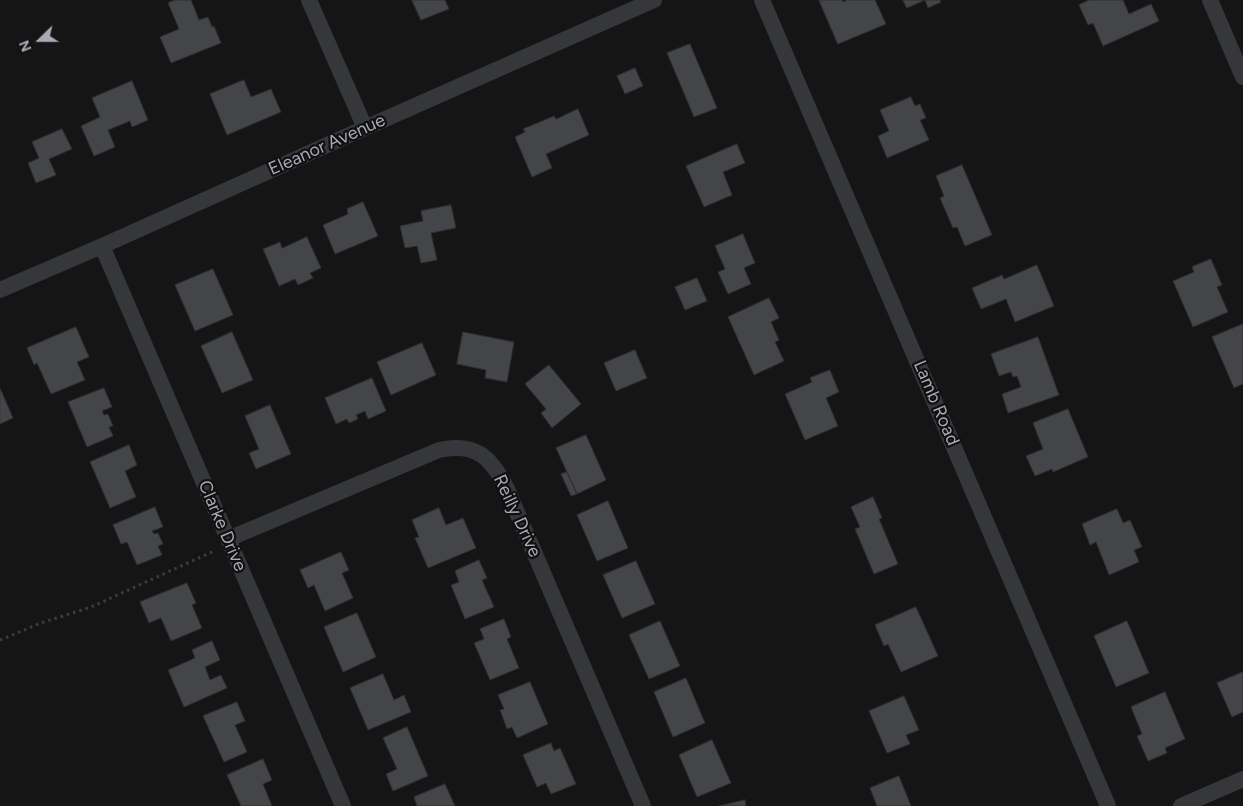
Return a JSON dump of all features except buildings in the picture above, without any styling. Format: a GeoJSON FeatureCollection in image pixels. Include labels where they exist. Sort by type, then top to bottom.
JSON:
{"type":"FeatureCollection","features":[{"type":"Feature","properties":{"kind":"street"},"geometry":{"type":"LineString","coordinates":[[310,0],[365,128]]}},
{"type":"Feature","properties":{"kind":"street","name":"Eleanor Avenue"},"geometry":{"type":"LineString","coordinates":[[0,290],[654,0]]}},
{"type":"Feature","properties":{"kind":"street","name":"Lamb Road"},"geometry":{"type":"LineString","coordinates":[[762,0],[1108,806]]}},
{"type":"Feature","properties":{"kind":"street"},"geometry":{"type":"LineString","coordinates":[[1210,0],[1243,77]]}},
{"type":"Feature","properties":{"kind":"street","name":"Clarke Drive"},"geometry":{"type":"LineString","coordinates":[[102,246],[223,544],[343,806]]}},
{"type":"Feature","properties":{"kind":"street","name":"Reilly Drive"},"geometry":{"type":"LineString","coordinates":[[223,544],[439,450],[451,447],[477,451],[490,461],[507,488],[643,806]]}},
{"type":"Feature","properties":{"kind":"street"},"geometry":{"type":"LineString","coordinates":[[1181,806],[1243,779]]}},
{"type":"Feature","properties":{"kind":"path"},"geometry":{"type":"LineString","coordinates":[[0,640],[40,623],[91,607],[223,544]]}}]}
